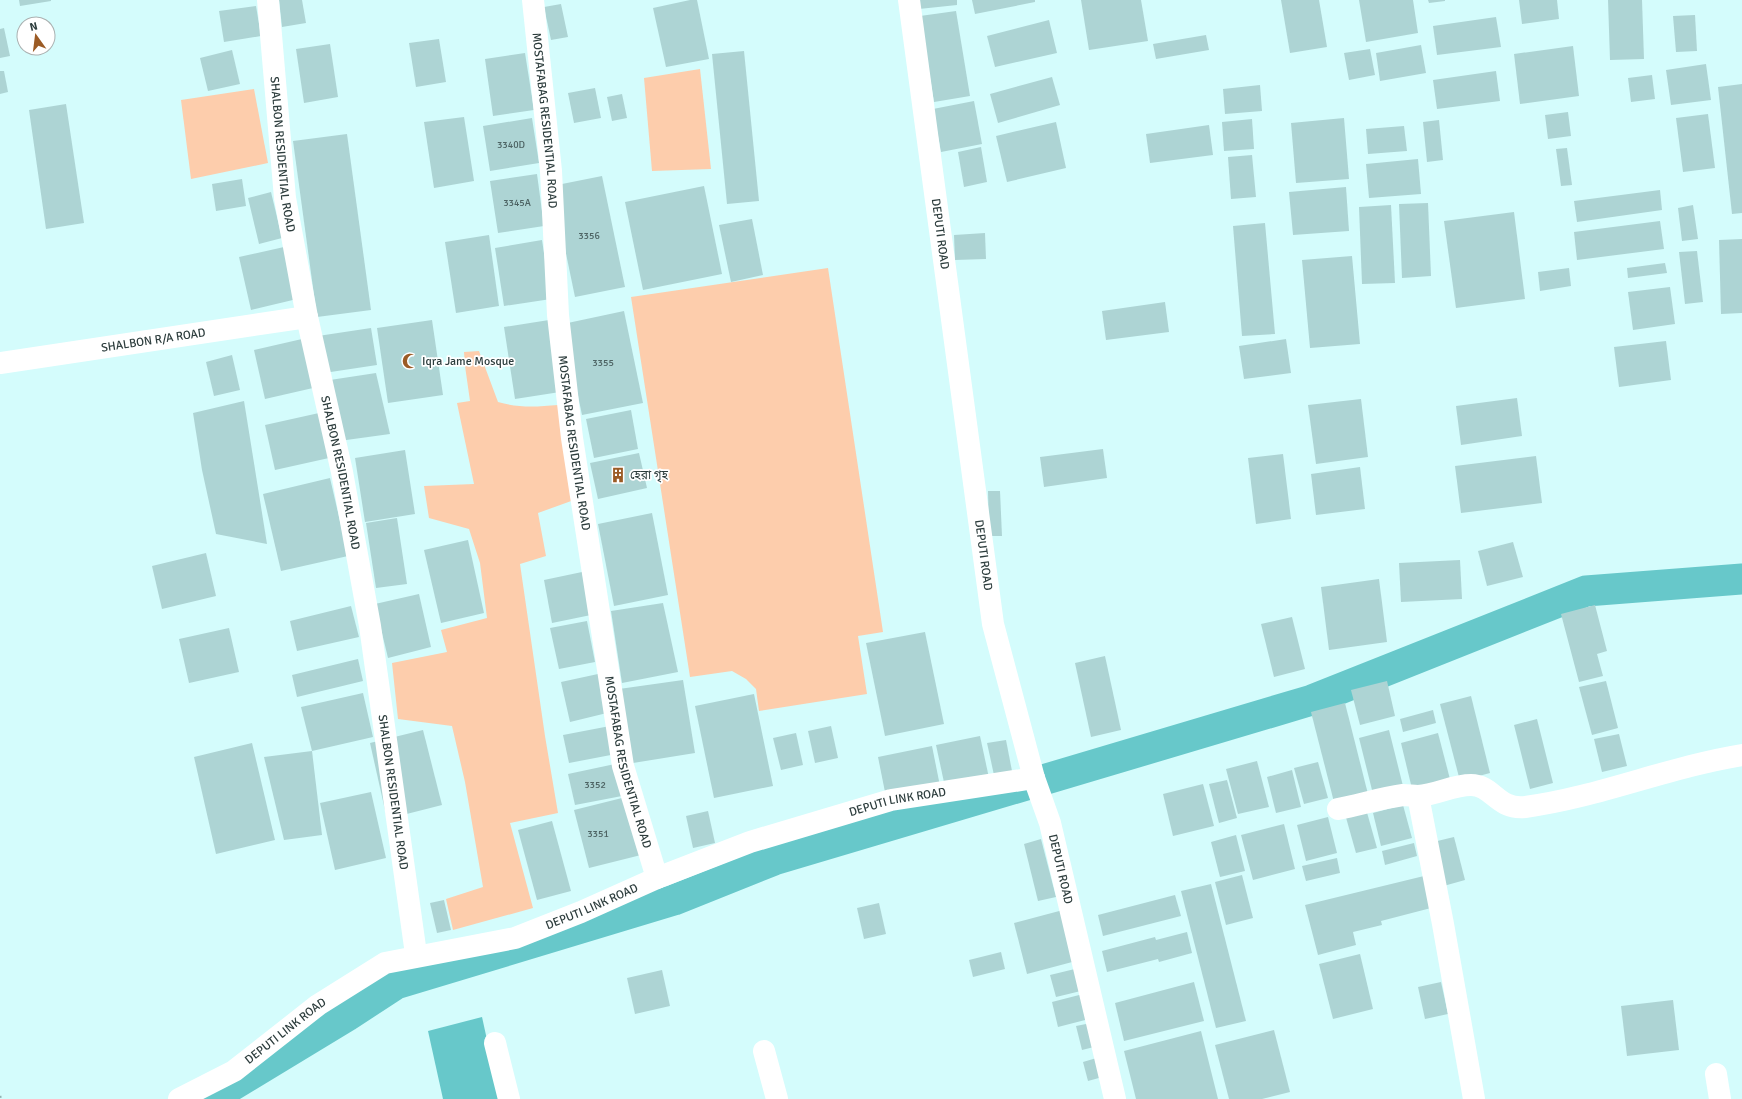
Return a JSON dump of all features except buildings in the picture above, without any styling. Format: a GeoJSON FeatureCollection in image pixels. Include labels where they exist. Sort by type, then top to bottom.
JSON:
{"type":"FeatureCollection","features":[{"type":"Feature","properties":{"kind":"street","name":"SHALBON RESIDENTIAL ROAD"},"geometry":{"type":"LineString","coordinates":[[268,0],[285,198],[307,317],[342,472],[370,626],[415,946]]}},
{"type":"Feature","properties":{"kind":"street","name":"MOSTAFABAG RESIDENTIAL ROAD"},"geometry":{"type":"LineString","coordinates":[[533,0],[551,171],[558,315],[572,438],[614,717],[623,766],[657,878]]}},
{"type":"Feature","properties":{"kind":"street","name":"DEPUTI ROAD"},"geometry":{"type":"LineString","coordinates":[[909,0],[993,624],[1034,778],[1050,823],[1115,1099]]}},
{"type":"Feature","properties":{"kind":"street","name":"SHALBON R/A ROAD"},"geometry":{"type":"LineString","coordinates":[[0,363],[307,317]]}},
{"type":"Feature","properties":{"kind":"street"},"geometry":{"type":"LineString","coordinates":[[1338,809],[1403,795],[1418,796],[1472,785],[1483,787],[1502,804],[1511,807],[1523,807],[1563,800],[1710,760],[1742,755]]}},
{"type":"Feature","properties":{"kind":"street","name":"DEPUTI LINK ROAD"},"geometry":{"type":"LineString","coordinates":[[179,1099],[234,1070],[318,1005],[385,963],[515,938],[581,912],[657,878],[750,842],[892,800],[1034,778]]}},
{"type":"Feature","properties":{"kind":"street"},"geometry":{"type":"LineString","coordinates":[[1418,796],[1443,924],[1474,1099]]}},
{"type":"Feature","properties":{"kind":"street"},"geometry":{"type":"LineString","coordinates":[[495,1043],[508,1099]]}},
{"type":"Feature","properties":{"kind":"street"},"geometry":{"type":"LineString","coordinates":[[764,1051],[777,1099]]}},
{"type":"Feature","properties":{"kind":"street"},"geometry":{"type":"LineString","coordinates":[[1716,1074],[1720,1099]]}},
{"type":"Feature","properties":{"kind":"shaded area"},"geometry":{"type":"Polygon","coordinates":[[[700,69],[711,169],[652,171],[644,78],[700,69]]]}},
{"type":"Feature","properties":{"kind":"shaded area"},"geometry":{"type":"Polygon","coordinates":[[[254,89],[268,163],[191,179],[181,100],[254,89]]]}},
{"type":"Feature","properties":{"kind":"shaded area"},"geometry":{"type":"Polygon","coordinates":[[[828,268],[883,632],[858,636],[867,694],[759,711],[756,689],[746,679],[732,671],[690,677],[631,297],[828,268]]]}},
{"type":"Feature","properties":{"kind":"shaded area"},"geometry":{"type":"Polygon","coordinates":[[[479,351],[498,402],[527,406],[558,405],[574,500],[538,513],[546,556],[520,564],[545,736],[558,813],[510,823],[533,908],[453,930],[446,899],[483,887],[465,782],[452,726],[398,719],[392,663],[447,652],[441,630],[487,618],[480,563],[469,529],[429,518],[424,486],[474,484],[457,403],[470,401],[464,352],[479,351]]]}},
{"type":"Feature","properties":{"kind":"water"},"geometry":{"type":"Polygon","coordinates":[[[482,1017],[500,1099],[443,1099],[428,1031],[482,1017]]]}},
{"type":"Feature","properties":{"kind":"waterway"},"geometry":{"type":"LineString","coordinates":[[210,1099],[347,1016],[396,984],[674,900],[774,860],[1312,700],[1586,591],[1742,579]]}},
{"type":"Feature","properties":{"kind":"place","name":"Iqra Jame Mosque"},"geometry":{"type":"Point","coordinates":[410,361]}},
{"type":"Feature","properties":{"kind":"place","name":"হেরা গৃহ"},"geometry":{"type":"Point","coordinates":[618,475]}}]}
